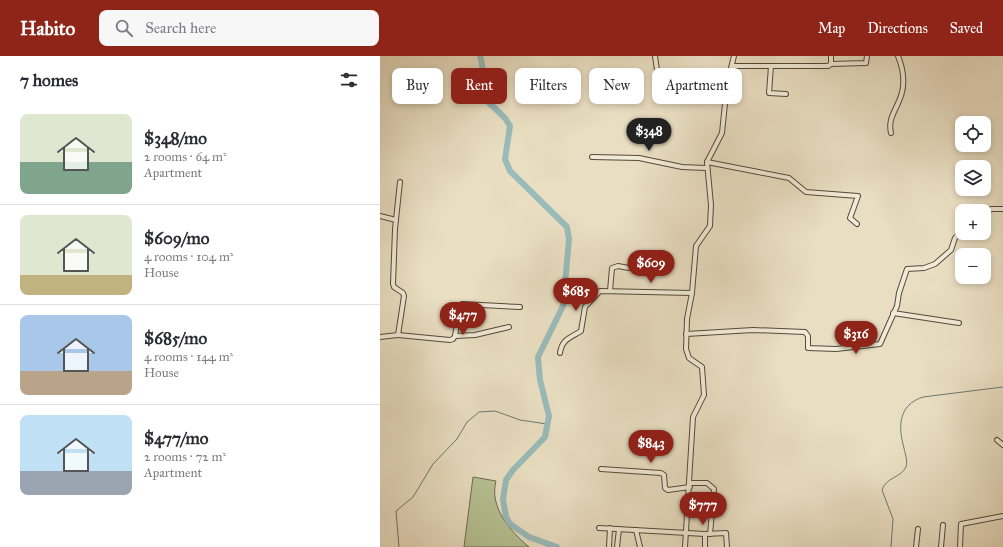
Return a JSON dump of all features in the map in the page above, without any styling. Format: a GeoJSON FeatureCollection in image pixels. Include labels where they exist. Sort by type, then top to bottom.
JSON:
{"type":"FeatureCollection","features":[{"type":"Feature","properties":{"kind":"street"},"geometry":{"type":"LineString","coordinates":[[655,56],[657,68]]}},
{"type":"Feature","properties":{"kind":"street"},"geometry":{"type":"LineString","coordinates":[[734,56],[733,66],[828,66],[831,64],[866,62],[867,56]]}},
{"type":"Feature","properties":{"kind":"street"},"geometry":{"type":"LineString","coordinates":[[831,56],[831,64]]}},
{"type":"Feature","properties":{"kind":"street"},"geometry":{"type":"LineString","coordinates":[[891,134],[889,125],[900,100],[903,87],[903,68],[898,56]]}},
{"type":"Feature","properties":{"kind":"street"},"geometry":{"type":"LineString","coordinates":[[771,66],[769,93],[786,94]]}},
{"type":"Feature","properties":{"kind":"street"},"geometry":{"type":"LineString","coordinates":[[685,547],[694,417],[704,394],[704,373],[701,366],[691,360],[687,353],[686,334],[692,294],[696,246],[698,241],[708,230],[711,219],[711,205],[706,168],[707,162],[722,133],[725,104]]}},
{"type":"Feature","properties":{"kind":"street"},"geometry":{"type":"LineString","coordinates":[[592,157],[639,158],[682,167],[706,168]]}},
{"type":"Feature","properties":{"kind":"street"},"geometry":{"type":"LineString","coordinates":[[707,162],[789,178],[806,192],[858,196],[850,218],[857,224]]}},
{"type":"Feature","properties":{"kind":"street"},"geometry":{"type":"LineString","coordinates":[[398,335],[404,294],[393,284],[396,220],[400,182]]}},
{"type":"Feature","properties":{"kind":"street"},"geometry":{"type":"LineString","coordinates":[[991,209],[1003,209]]}},
{"type":"Feature","properties":{"kind":"street"},"geometry":{"type":"LineString","coordinates":[[380,216],[396,220]]}},
{"type":"Feature","properties":{"kind":"street"},"geometry":{"type":"LineString","coordinates":[[686,334],[753,330],[805,332],[808,336],[808,348],[836,349],[851,346],[859,347],[880,344],[897,306],[899,293],[907,269],[924,268],[935,264],[951,250],[955,238]]}},
{"type":"Feature","properties":{"kind":"street"},"geometry":{"type":"LineString","coordinates":[[610,291],[612,268],[618,266],[629,268]]}},
{"type":"Feature","properties":{"kind":"street"},"geometry":{"type":"LineString","coordinates":[[560,353],[564,340],[581,331],[585,307],[600,291],[692,294]]}},
{"type":"Feature","properties":{"kind":"street"},"geometry":{"type":"LineString","coordinates":[[380,337],[398,335],[450,340],[454,339],[460,306],[462,304],[520,307]]}},
{"type":"Feature","properties":{"kind":"street"},"geometry":{"type":"LineString","coordinates":[[893,313],[959,323]]}},
{"type":"Feature","properties":{"kind":"street"},"geometry":{"type":"LineString","coordinates":[[454,336],[475,336],[509,326]]}},
{"type":"Feature","properties":{"kind":"street"},"geometry":{"type":"LineString","coordinates":[[997,440],[1003,445]]}},
{"type":"Feature","properties":{"kind":"street"},"geometry":{"type":"LineString","coordinates":[[601,469],[661,473],[664,475],[664,488],[668,490],[690,485],[707,484],[714,489],[710,534]]}},
{"type":"Feature","properties":{"kind":"street"},"geometry":{"type":"LineString","coordinates":[[960,547],[961,524],[1003,516]]}},
{"type":"Feature","properties":{"kind":"street"},"geometry":{"type":"LineString","coordinates":[[942,547],[943,524]]}},
{"type":"Feature","properties":{"kind":"street"},"geometry":{"type":"LineString","coordinates":[[599,528],[705,534],[726,533],[726,547]]}},
{"type":"Feature","properties":{"kind":"street"},"geometry":{"type":"LineString","coordinates":[[609,547],[610,528]]}},
{"type":"Feature","properties":{"kind":"street"},"geometry":{"type":"LineString","coordinates":[[618,547],[619,529]]}},
{"type":"Feature","properties":{"kind":"street"},"geometry":{"type":"LineString","coordinates":[[916,547],[918,529]]}},
{"type":"Feature","properties":{"kind":"street"},"geometry":{"type":"LineString","coordinates":[[636,530],[640,547]]}},
{"type":"Feature","properties":{"kind":"street"},"geometry":{"type":"LineString","coordinates":[[705,534],[705,547]]}},
{"type":"Feature","properties":{"kind":"green space"},"geometry":{"type":"Polygon","coordinates":[[[473,477],[496,481],[495,491],[498,509],[508,526],[529,547],[464,547],[473,477]]]}},
{"type":"Feature","properties":{"kind":"waterway"},"geometry":{"type":"LineString","coordinates":[[480,56],[483,71],[483,97],[505,118],[510,126],[505,159],[510,171],[567,227],[569,239],[563,306],[538,357],[540,380],[549,416],[545,437],[513,470],[506,480],[503,499],[506,517],[510,524],[529,537],[557,547]]}},
{"type":"Feature","properties":{"kind":"waterway"},"geometry":{"type":"LineString","coordinates":[[891,547],[893,519],[882,490],[887,482],[904,471],[907,465],[901,432],[904,411],[909,405],[923,397],[1003,387]]}},
{"type":"Feature","properties":{"kind":"waterway"},"geometry":{"type":"LineString","coordinates":[[399,547],[396,511],[413,497],[433,464],[457,439],[467,422],[479,412],[495,411],[520,420],[547,424]]}}]}
